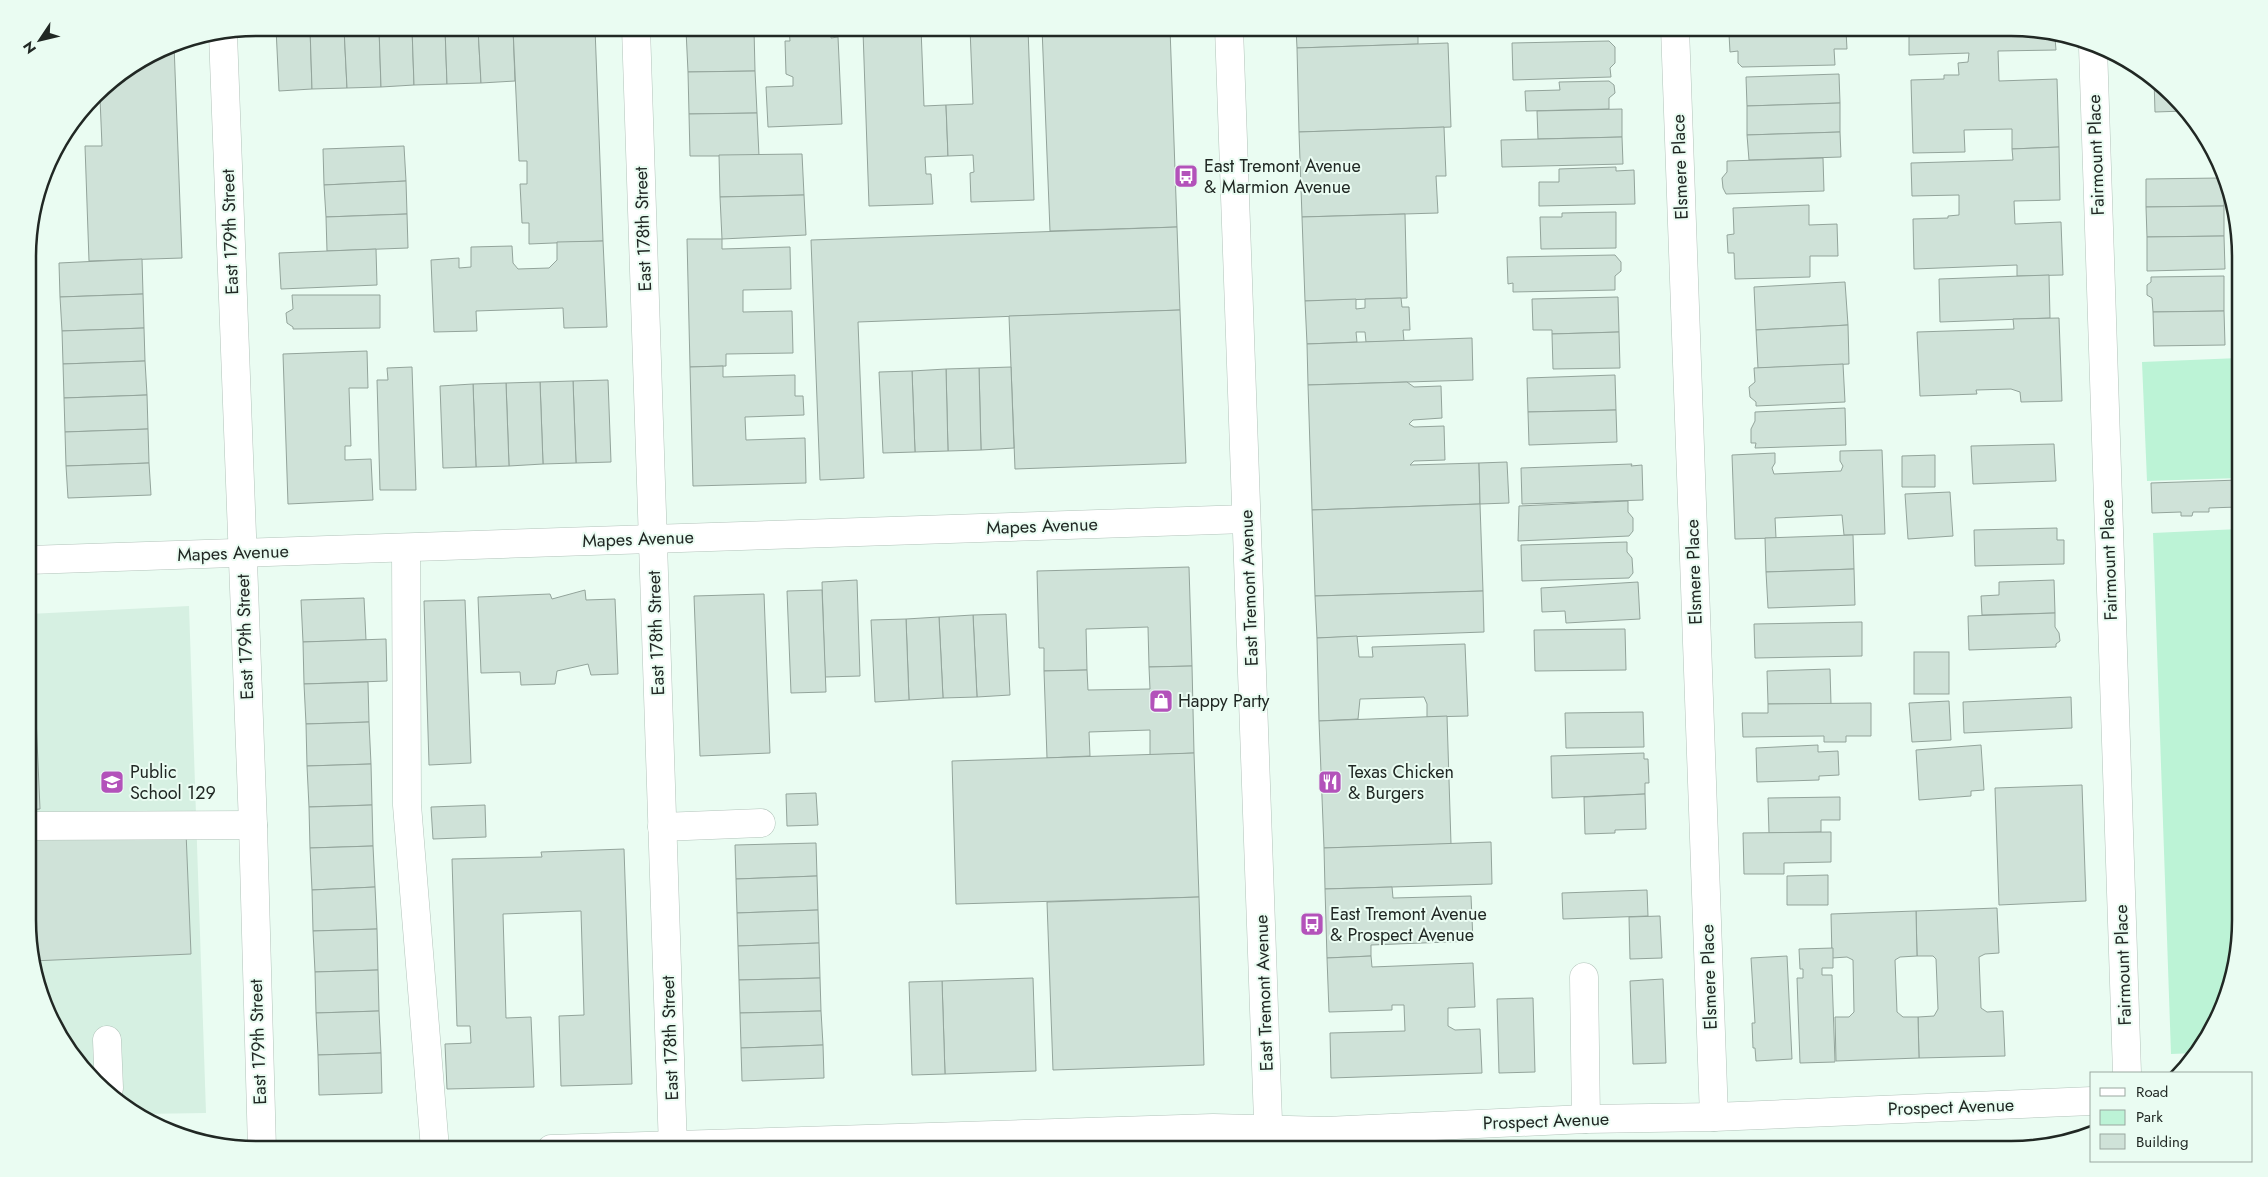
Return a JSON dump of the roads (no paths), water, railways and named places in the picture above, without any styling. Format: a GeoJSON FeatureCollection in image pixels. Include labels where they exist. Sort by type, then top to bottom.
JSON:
{"type":"FeatureCollection","features":[{"type":"Feature","properties":{"kind":"street","name":"East 178th Street"},"geometry":{"type":"LineString","coordinates":[[636,36],[673,1141]]}},
{"type":"Feature","properties":{"kind":"street","name":"East Tremont Avenue"},"geometry":{"type":"LineString","coordinates":[[1229,36],[1269,1140]]}},
{"type":"Feature","properties":{"kind":"street","name":"Elsmere Place"},"geometry":{"type":"LineString","coordinates":[[1675,36],[1714,1117]]}},
{"type":"Feature","properties":{"kind":"street","name":"East 179th Street"},"geometry":{"type":"LineString","coordinates":[[223,39],[262,1141]]}},
{"type":"Feature","properties":{"kind":"street","name":"Fairmount Place"},"geometry":{"type":"LineString","coordinates":[[2092,52],[2127,1072]]}},
{"type":"Feature","properties":{"kind":"street","name":"Mapes Avenue"},"geometry":{"type":"LineString","coordinates":[[36,560],[1246,519]]}},
{"type":"Feature","properties":{"kind":"street"},"geometry":{"type":"LineString","coordinates":[[406,548],[407,805],[434,1141]]}},
{"type":"Feature","properties":{"kind":"street"},"geometry":{"type":"LineString","coordinates":[[662,827],[761,823]]}},
{"type":"Feature","properties":{"kind":"street"},"geometry":{"type":"LineString","coordinates":[[36,826],[252,824]]}},
{"type":"Feature","properties":{"kind":"street"},"geometry":{"type":"LineString","coordinates":[[1584,977],[1586,1119]]}},
{"type":"Feature","properties":{"kind":"street"},"geometry":{"type":"LineString","coordinates":[[107,1040],[110,1084]]}},
{"type":"Feature","properties":{"kind":"street","name":"Prospect Avenue"},"geometry":{"type":"LineString","coordinates":[[998,1141],[1213,1128],[1269,1140],[1326,1131],[1586,1119],[1714,1117],[2090,1101]]}},
{"type":"Feature","properties":{"kind":"place","name":"East Tremont Avenue & Marmion Avenue"},"geometry":{"type":"Point","coordinates":[1186,176]}},
{"type":"Feature","properties":{"kind":"place","name":"Happy Party"},"geometry":{"type":"Point","coordinates":[1161,701]}},
{"type":"Feature","properties":{"kind":"place","name":"Public School 129"},"geometry":{"type":"Point","coordinates":[112,782]}},
{"type":"Feature","properties":{"kind":"place","name":"Texas Chicken & Burgers"},"geometry":{"type":"Point","coordinates":[1330,782]}},
{"type":"Feature","properties":{"kind":"place","name":"East Tremont Avenue & Prospect Avenue"},"geometry":{"type":"Point","coordinates":[1312,924]}}]}
